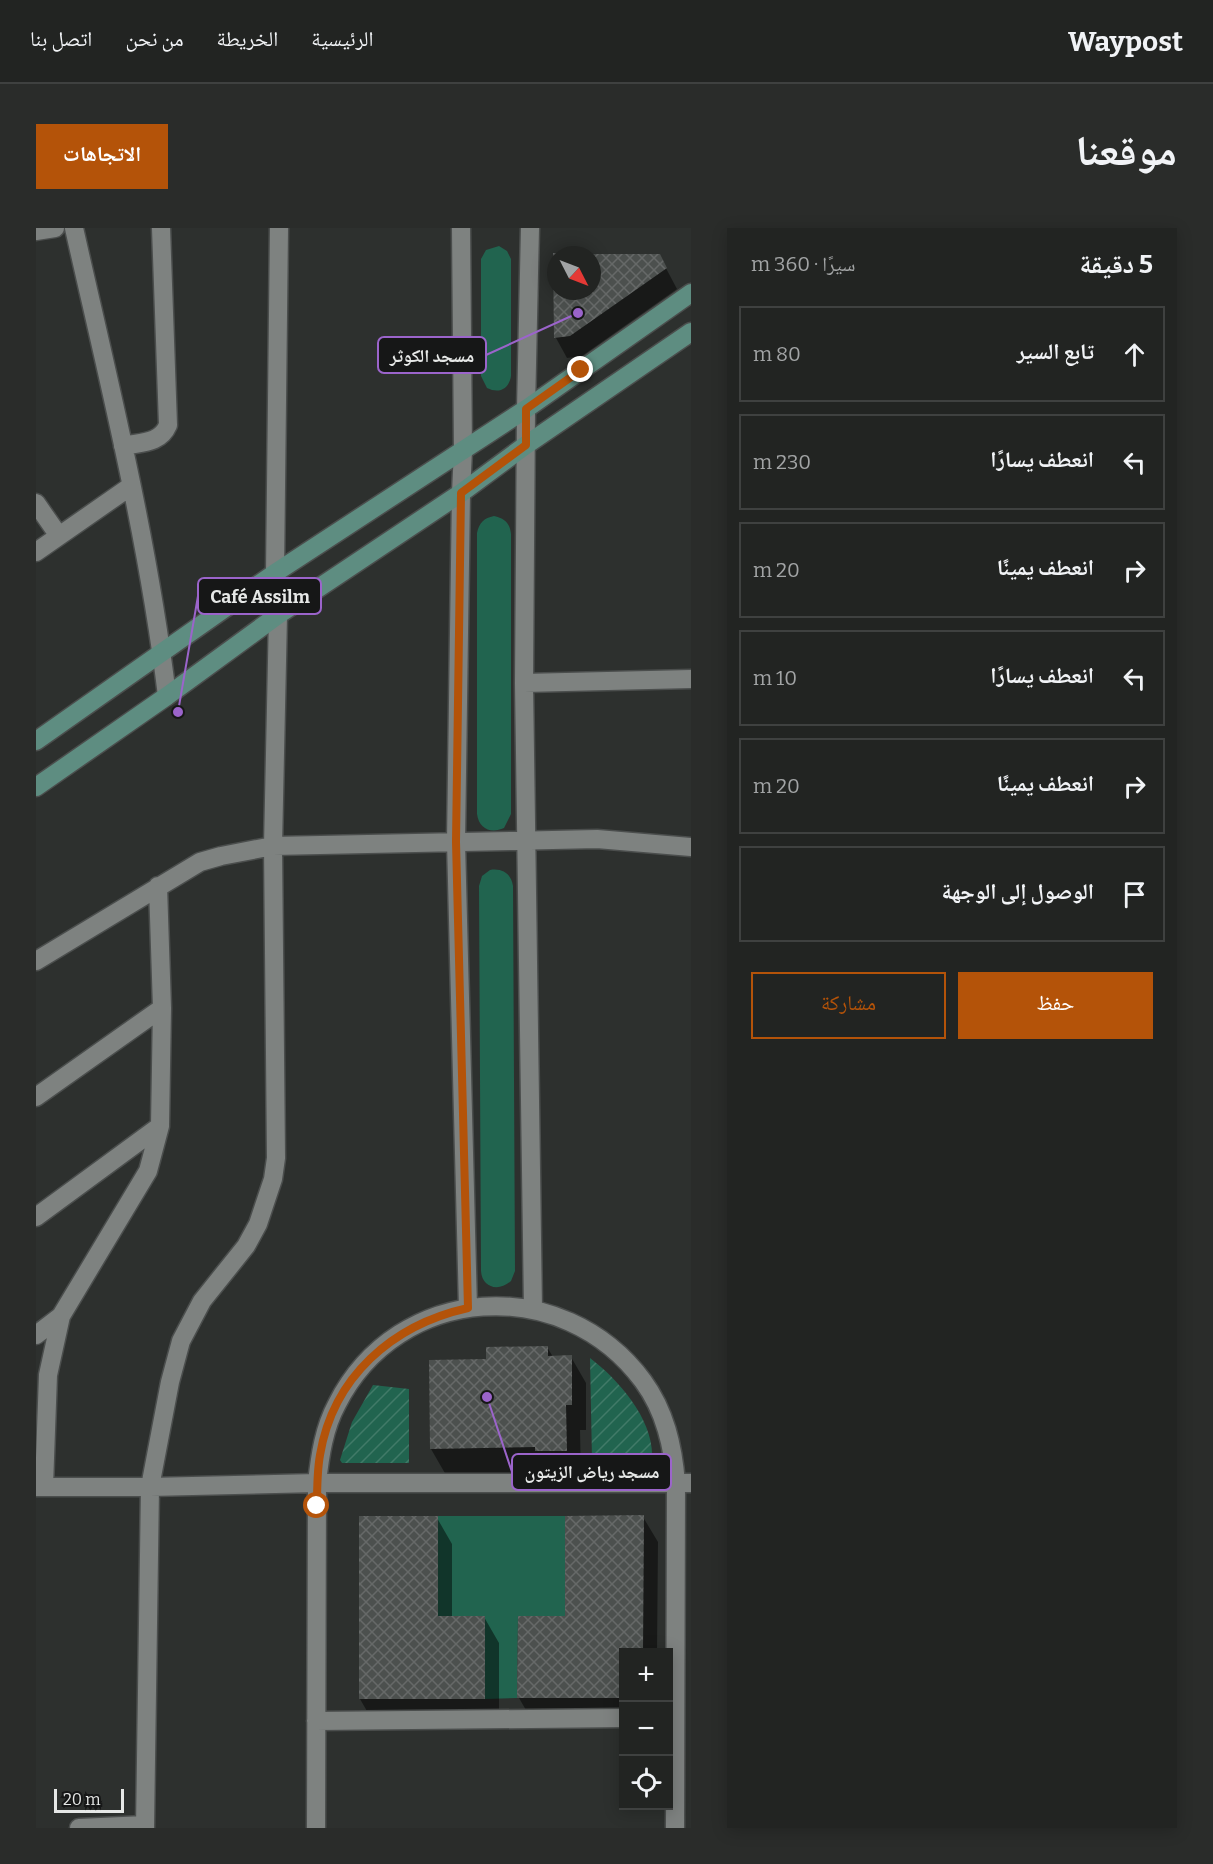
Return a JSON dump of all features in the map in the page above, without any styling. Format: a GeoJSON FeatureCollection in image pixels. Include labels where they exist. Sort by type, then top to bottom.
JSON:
{"type":"FeatureCollection","features":[{"type":"Feature","properties":{"kind":"street"},"geometry":{"type":"LineString","coordinates":[[36,231],[55,228]]}},
{"type":"Feature","properties":{"kind":"street"},"geometry":{"type":"LineString","coordinates":[[74,228],[131,486],[162,653],[167,696]]}},
{"type":"Feature","properties":{"kind":"street"},"geometry":{"type":"LineString","coordinates":[[123,446],[159,439],[165,433],[168,425],[161,228]]}},
{"type":"Feature","properties":{"kind":"street"},"geometry":{"type":"LineString","coordinates":[[80,1828],[145,1826],[150,1487],[170,1382],[181,1341],[202,1301],[246,1246],[258,1224],[273,1179],[276,1158],[273,846],[278,615],[275,573],[279,228]]}},
{"type":"Feature","properties":{"kind":"street"},"geometry":{"type":"LineString","coordinates":[[461,228],[463,450],[456,842],[468,1308]]}},
{"type":"Feature","properties":{"kind":"street"},"geometry":{"type":"LineString","coordinates":[[530,228],[524,683],[533,1309]]}},
{"type":"Feature","properties":{"kind":"street"},"geometry":{"type":"LineString","coordinates":[[36,741],[275,573],[526,409],[691,293]]}},
{"type":"Feature","properties":{"kind":"street"},"geometry":{"type":"LineString","coordinates":[[36,787],[278,615],[461,493],[526,445],[691,333]]}},
{"type":"Feature","properties":{"kind":"street"},"geometry":{"type":"LineString","coordinates":[[36,552],[131,486]]}},
{"type":"Feature","properties":{"kind":"street"},"geometry":{"type":"LineString","coordinates":[[36,503],[59,536]]}},
{"type":"Feature","properties":{"kind":"street"},"geometry":{"type":"LineString","coordinates":[[524,683],[691,679]]}},
{"type":"Feature","properties":{"kind":"street"},"geometry":{"type":"LineString","coordinates":[[36,960],[200,862],[221,855],[273,846],[597,839],[691,847]]}},
{"type":"Feature","properties":{"kind":"street"},"geometry":{"type":"LineString","coordinates":[[158,886],[162,1008],[160,1126],[148,1171],[61,1316],[48,1375],[40,1486],[150,1487],[317,1482],[683,1483]]}},
{"type":"Feature","properties":{"kind":"street"},"geometry":{"type":"LineString","coordinates":[[36,1097],[162,1008]]}},
{"type":"Feature","properties":{"kind":"street"},"geometry":{"type":"LineString","coordinates":[[36,1217],[160,1126]]}},
{"type":"Feature","properties":{"kind":"street"},"geometry":{"type":"LineString","coordinates":[[316,1828],[317,1482],[326,1431],[336,1404],[352,1379],[370,1358],[417,1324],[444,1314],[468,1308],[501,1305],[556,1315],[582,1327],[605,1342],[626,1360],[644,1382],[658,1406],[683,1483],[673,1702]]}},
{"type":"Feature","properties":{"kind":"street"},"geometry":{"type":"LineString","coordinates":[[36,1335],[61,1316]]}},
{"type":"Feature","properties":{"kind":"street"},"geometry":{"type":"LineString","coordinates":[[316,1720],[619,1718]]}},
{"type":"Feature","properties":{"kind":"street"},"geometry":{"type":"LineString","coordinates":[[673,1725],[683,1800],[675,1828]]}},
{"type":"Feature","properties":{"kind":"green space"},"geometry":{"type":"Polygon","coordinates":[[[499,246],[507,251],[511,259],[511,376],[506,387],[496,390],[487,388],[481,376],[481,259],[486,250],[499,246]]]}},
{"type":"Feature","properties":{"kind":"green space"},"geometry":{"type":"Polygon","coordinates":[[[494,516],[506,522],[511,534],[511,814],[504,828],[499,830],[483,827],[477,814],[477,533],[482,522],[494,516]]]}},
{"type":"Feature","properties":{"kind":"green space"},"geometry":{"type":"Polygon","coordinates":[[[490,870],[506,873],[513,886],[515,1271],[511,1281],[496,1287],[484,1281],[481,1271],[479,886],[482,876],[490,870]]]}},
{"type":"Feature","properties":{"kind":"green space"},"geometry":{"type":"Polygon","coordinates":[[[590,1358],[623,1390],[641,1416],[648,1431],[652,1460],[592,1460],[590,1358]]]}},
{"type":"Feature","properties":{"kind":"green space"},"geometry":{"type":"Polygon","coordinates":[[[373,1385],[409,1389],[409,1463],[342,1463],[340,1460],[352,1422],[373,1385]]]}},
{"type":"Feature","properties":{"kind":"green space"},"geometry":{"type":"Polygon","coordinates":[[[438,1516],[565,1516],[565,1616],[518,1616],[517,1698],[485,1699],[485,1616],[438,1616],[438,1516]]]}},
{"type":"Feature","properties":{"kind":"building"},"geometry":{"type":"Polygon","coordinates":[[[601,254],[660,254],[667,268],[570,336],[554,338],[554,300],[601,300],[601,254]]]}},
{"type":"Feature","properties":{"kind":"building"},"geometry":{"type":"Polygon","coordinates":[[[548,1346],[548,1356],[572,1355],[572,1405],[566,1405],[567,1451],[535,1451],[535,1447],[430,1449],[429,1360],[486,1359],[486,1347],[548,1346]]]}},
{"type":"Feature","properties":{"kind":"building"},"geometry":{"type":"Polygon","coordinates":[[[644,1515],[643,1648],[619,1648],[619,1698],[517,1698],[518,1616],[565,1616],[565,1516],[644,1515]]]}},
{"type":"Feature","properties":{"kind":"building"},"geometry":{"type":"Polygon","coordinates":[[[359,1516],[438,1516],[438,1616],[485,1616],[485,1699],[359,1699],[359,1516]]]}},
{"type":"Feature","properties":{"kind":"place","name":"مسجد الكوثر"},"geometry":{"type":"Point","coordinates":[578,313]}},
{"type":"Feature","properties":{"kind":"place","name":"Café Assilm"},"geometry":{"type":"Point","coordinates":[178,712]}},
{"type":"Feature","properties":{"kind":"place","name":"مسجد رياض الزيتون"},"geometry":{"type":"Point","coordinates":[487,1397]}},
{"type":"Feature","properties":{"kind":"route"},"geometry":{"type":"LineString","coordinates":[[317,1506],[320,1456],[326,1431],[336,1404],[352,1379],[381,1348],[417,1324],[468,1308],[456,842],[461,493],[526,445],[526,409],[581,370]]}}]}
